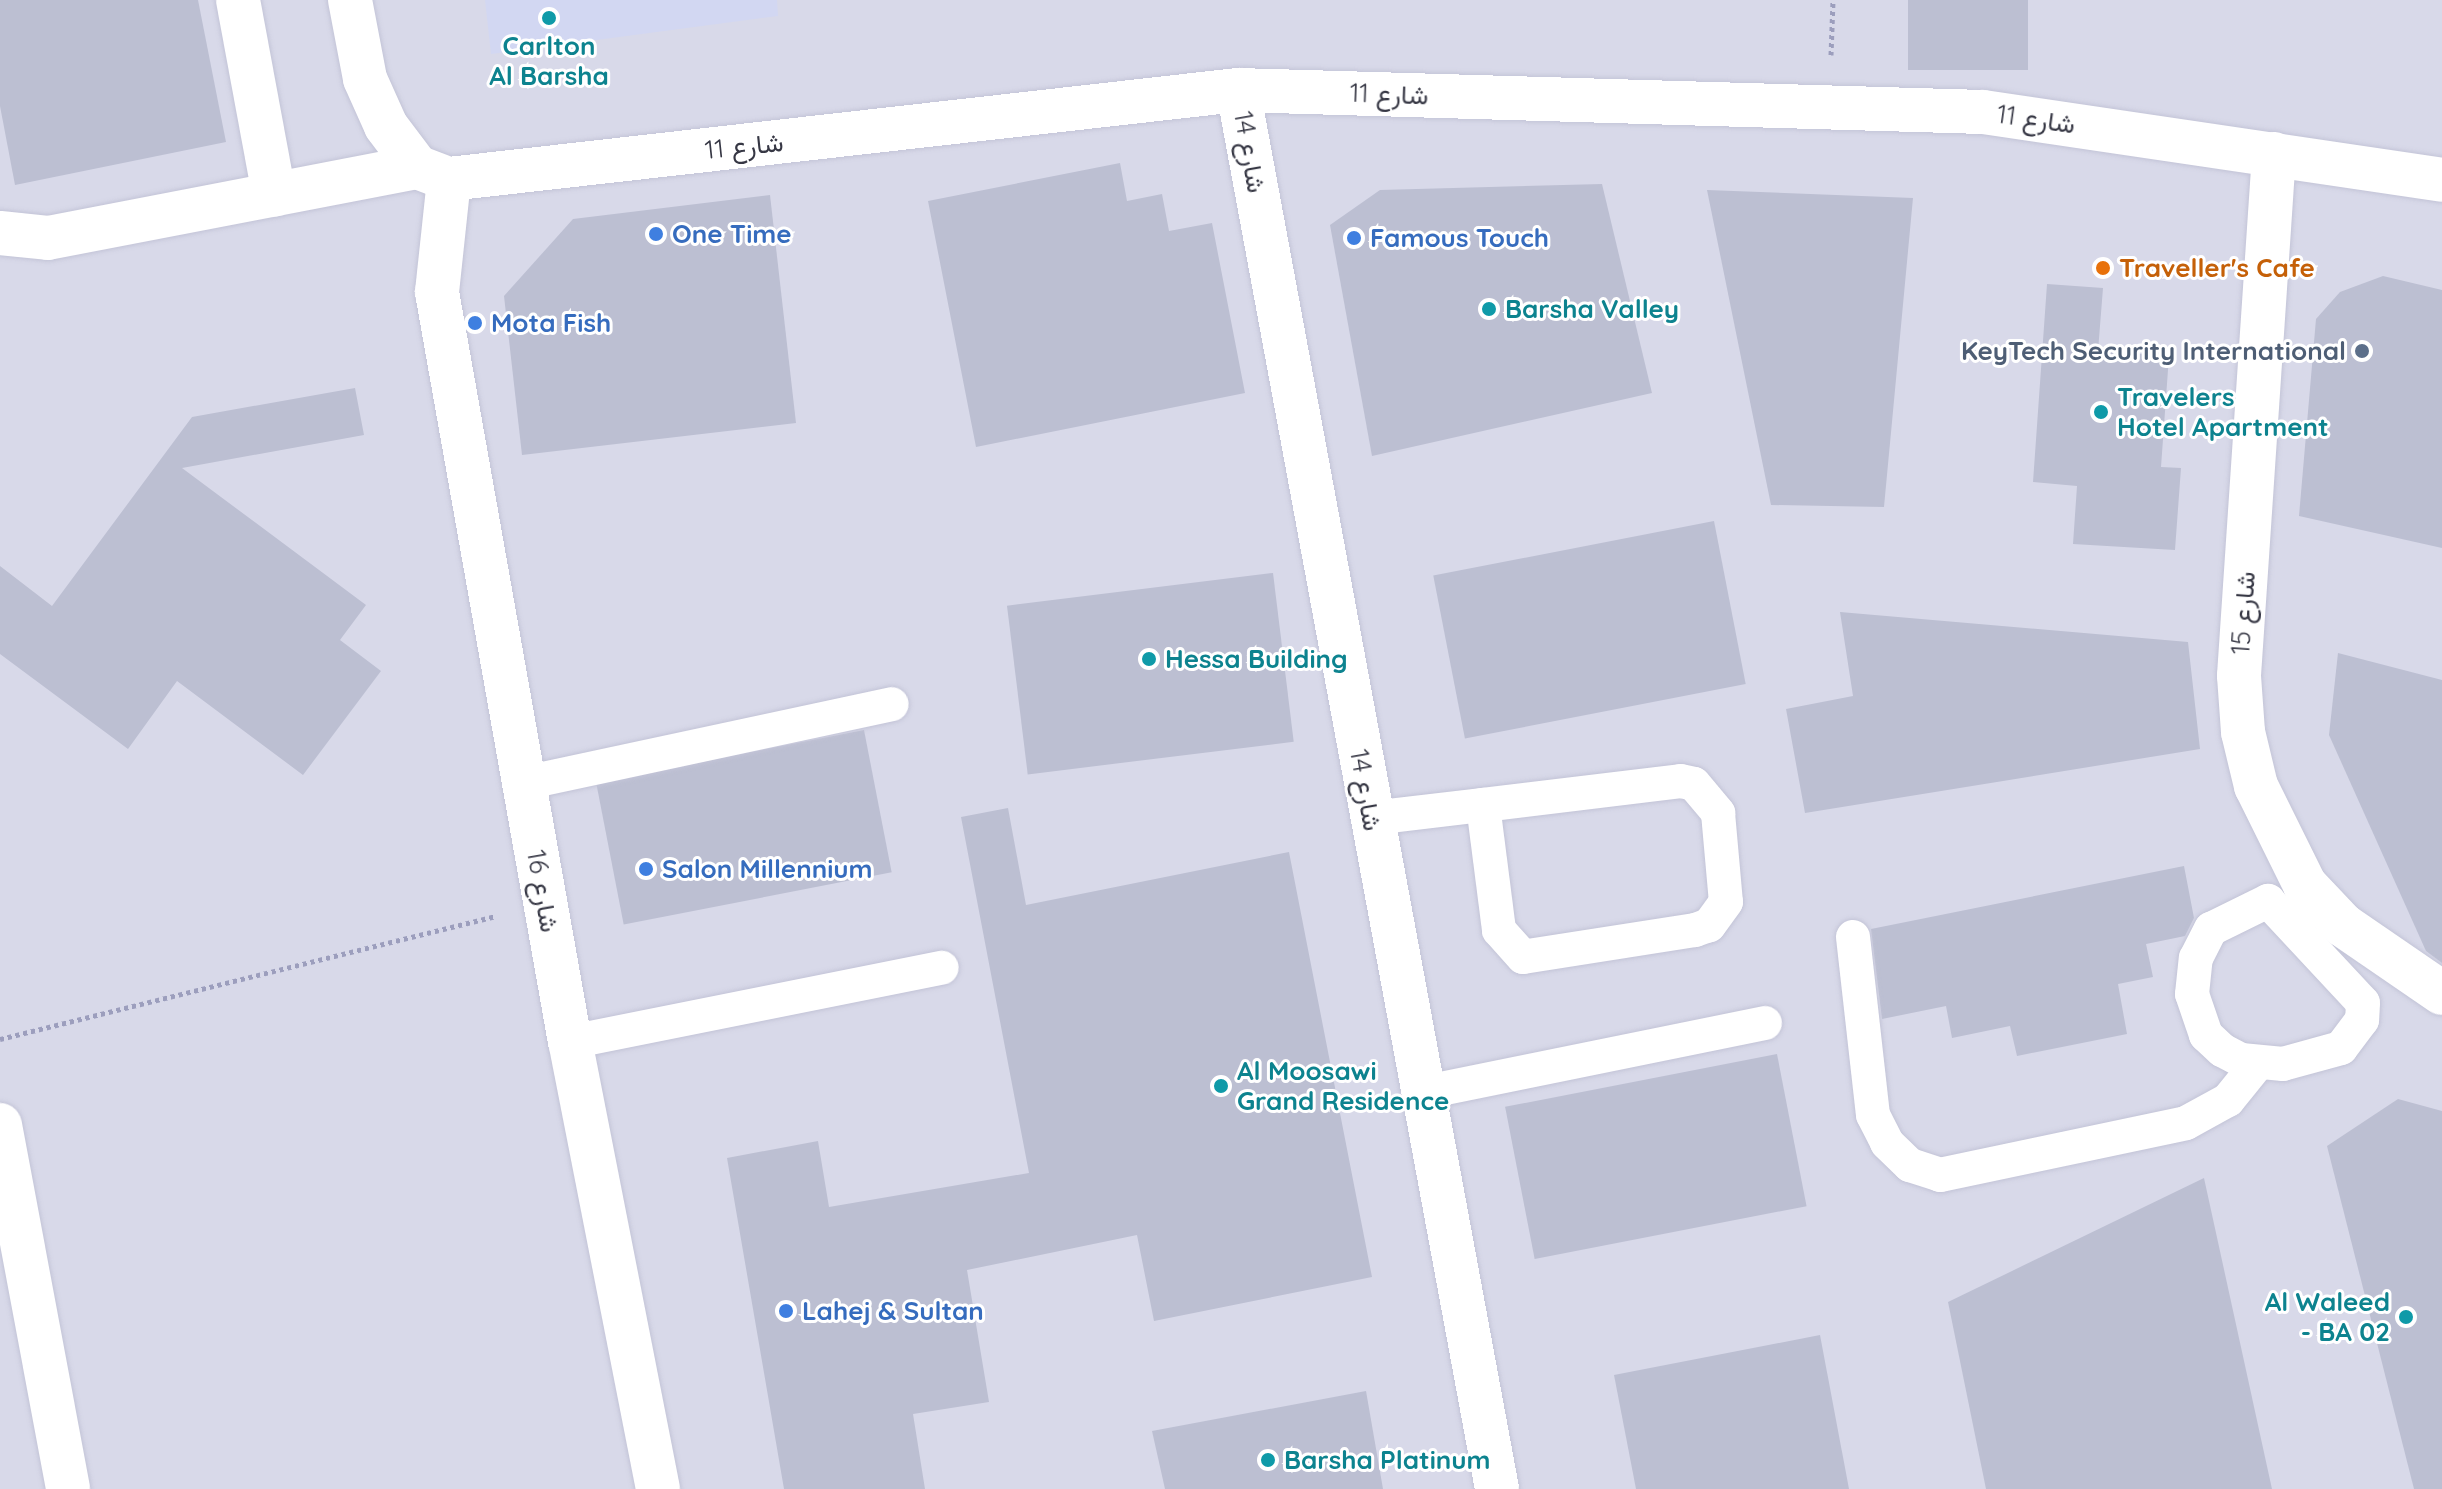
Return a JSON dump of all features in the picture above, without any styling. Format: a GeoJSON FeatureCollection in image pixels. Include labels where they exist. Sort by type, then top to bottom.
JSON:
{"type":"FeatureCollection","features":[{"type":"Feature","properties":{"kind":"street"},"geometry":{"type":"LineString","coordinates":[[238,0],[274,195]]}},
{"type":"Feature","properties":{"kind":"street"},"geometry":{"type":"LineString","coordinates":[[350,0],[374,103],[433,173]]}},
{"type":"Feature","properties":{"kind":"street","name":"شارع 11"},"geometry":{"type":"LineString","coordinates":[[0,233],[48,238],[274,195],[433,173],[1238,90],[1983,112],[2442,180]]}},
{"type":"Feature","properties":{"kind":"street","name":"شارع 14"},"geometry":{"type":"LineString","coordinates":[[1238,90],[1421,1093],[1497,1489]]}},
{"type":"Feature","properties":{"kind":"street","name":"شارع 15"},"geometry":{"type":"LineString","coordinates":[[2274,154],[2239,676],[2256,786],[2286,893],[2353,933],[2442,993]]}},
{"type":"Feature","properties":{"kind":"street","name":"شارع 16"},"geometry":{"type":"LineString","coordinates":[[433,173],[437,292],[570,1042],[658,1489]]}},
{"type":"Feature","properties":{"kind":"street"},"geometry":{"type":"LineString","coordinates":[[0,1125],[68,1489]]}},
{"type":"Feature","properties":{"kind":"lane"},"geometry":{"type":"LineString","coordinates":[[524,783],[892,704]]}},
{"type":"Feature","properties":{"kind":"lane"},"geometry":{"type":"LineString","coordinates":[[1372,818],[1483,805],[1694,784],[1718,813],[1726,902],[1709,925],[1695,930],[1523,957],[1499,930],[1483,805]]}},
{"type":"Feature","properties":{"kind":"lane"},"geometry":{"type":"LineString","coordinates":[[2286,893],[2359,990],[2362,1020],[2341,1048],[2258,1063],[2241,1060],[2206,1035],[2192,994],[2196,958],[2211,929],[2286,893]]}},
{"type":"Feature","properties":{"kind":"lane"},"geometry":{"type":"LineString","coordinates":[[1853,937],[1873,1115],[1887,1143],[1910,1165],[1940,1175],[2186,1123],[2228,1100],[2258,1063]]}},
{"type":"Feature","properties":{"kind":"lane"},"geometry":{"type":"LineString","coordinates":[[570,1042],[942,968]]}},
{"type":"Feature","properties":{"kind":"lane"},"geometry":{"type":"LineString","coordinates":[[1421,1093],[1765,1023]]}},
{"type":"Feature","properties":{"kind":"path"},"geometry":{"type":"LineString","coordinates":[[0,1039],[546,904]]}},
{"type":"Feature","properties":{"kind":"shaded area"},"geometry":{"type":"Polygon","coordinates":[[[0,0],[2442,0],[2442,1489],[0,1489],[0,0]]]}},
{"type":"Feature","properties":{"kind":"shaded area","name":"Carlton Al Barsha"},"geometry":{"type":"Polygon","coordinates":[[[485,0],[777,0],[778,16],[491,54],[485,0]]]}},
{"type":"Feature","properties":{"kind":"building"},"geometry":{"type":"Polygon","coordinates":[[[0,0],[198,0],[226,142],[15,185],[0,106],[0,0]]]}},
{"type":"Feature","properties":{"kind":"building"},"geometry":{"type":"Polygon","coordinates":[[[1908,0],[2028,0],[2028,70],[1908,70],[1908,0]]]}},
{"type":"Feature","properties":{"kind":"building"},"geometry":{"type":"Polygon","coordinates":[[[1120,163],[1127,201],[1162,194],[1169,231],[1212,223],[1245,393],[976,447],[928,201],[1120,163]]]}},
{"type":"Feature","properties":{"kind":"building","name":"Barsha Valley"},"geometry":{"type":"Polygon","coordinates":[[[1602,184],[1652,393],[1372,456],[1330,225],[1380,190],[1602,184]]]}},
{"type":"Feature","properties":{"kind":"building"},"geometry":{"type":"Polygon","coordinates":[[[1707,190],[1913,198],[1884,507],[1771,505],[1707,190]]]}},
{"type":"Feature","properties":{"kind":"building"},"geometry":{"type":"Polygon","coordinates":[[[770,195],[796,423],[522,455],[504,296],[573,219],[770,195]]]}},
{"type":"Feature","properties":{"kind":"building"},"geometry":{"type":"Polygon","coordinates":[[[2383,276],[2442,290],[2442,548],[2299,516],[2316,319],[2340,292],[2383,276]]]}},
{"type":"Feature","properties":{"kind":"building","name":"Travelers Hotel Apartment"},"geometry":{"type":"Polygon","coordinates":[[[2047,284],[2103,288],[2098,351],[2169,356],[2161,467],[2181,468],[2175,550],[2073,544],[2077,486],[2033,482],[2047,284]]]}},
{"type":"Feature","properties":{"kind":"building"},"geometry":{"type":"Polygon","coordinates":[[[355,388],[364,435],[182,468],[366,605],[340,640],[381,671],[303,775],[177,681],[128,749],[0,654],[0,566],[52,606],[192,417],[355,388]]]}},
{"type":"Feature","properties":{"kind":"building"},"geometry":{"type":"Polygon","coordinates":[[[1714,521],[1746,684],[1465,739],[1433,576],[1714,521]]]}},
{"type":"Feature","properties":{"kind":"building","name":"Hessa Building"},"geometry":{"type":"Polygon","coordinates":[[[1273,573],[1294,742],[1028,774],[1007,606],[1273,573]]]}},
{"type":"Feature","properties":{"kind":"building"},"geometry":{"type":"Polygon","coordinates":[[[1840,612],[2188,642],[2200,749],[1805,813],[1786,709],[1853,696],[1840,612]]]}},
{"type":"Feature","properties":{"kind":"building"},"geometry":{"type":"Polygon","coordinates":[[[2338,653],[2442,680],[2442,963],[2426,951],[2329,735],[2338,653]]]}},
{"type":"Feature","properties":{"kind":"building"},"geometry":{"type":"Polygon","coordinates":[[[864,730],[892,872],[624,924],[596,782],[864,730]]]}},
{"type":"Feature","properties":{"kind":"building"},"geometry":{"type":"Polygon","coordinates":[[[1008,808],[1026,905],[1289,852],[1372,1277],[1154,1321],[1137,1235],[967,1270],[989,1402],[913,1414],[925,1489],[784,1489],[727,1158],[818,1141],[829,1207],[1029,1173],[961,817],[1008,808]]]}},
{"type":"Feature","properties":{"kind":"building"},"geometry":{"type":"Polygon","coordinates":[[[2184,866],[2194,918],[2185,936],[2146,944],[2153,977],[2118,984],[2127,1034],[2017,1056],[2010,1026],[1952,1038],[1946,1006],[1882,1019],[1871,929],[2184,866]]]}},
{"type":"Feature","properties":{"kind":"building"},"geometry":{"type":"Polygon","coordinates":[[[1777,1054],[1807,1206],[1535,1259],[1505,1107],[1777,1054]]]}},
{"type":"Feature","properties":{"kind":"building","name":"Al Waleed - BA 02"},"geometry":{"type":"Polygon","coordinates":[[[2398,1099],[2442,1111],[2442,1489],[2414,1489],[2327,1146],[2398,1099]]]}},
{"type":"Feature","properties":{"kind":"building"},"geometry":{"type":"Polygon","coordinates":[[[2204,1178],[2272,1489],[1986,1489],[1948,1302],[2204,1178]]]}},
{"type":"Feature","properties":{"kind":"building"},"geometry":{"type":"Polygon","coordinates":[[[1820,1335],[1849,1489],[1636,1489],[1614,1375],[1820,1335]]]}},
{"type":"Feature","properties":{"kind":"building","name":"Barsha Platinum"},"geometry":{"type":"Polygon","coordinates":[[[1366,1391],[1383,1489],[1165,1489],[1152,1431],[1366,1391]]]}},
{"type":"Feature","properties":{"kind":"place","name":"Carlton Al Barsha"},"geometry":{"type":"Point","coordinates":[549,18]}},
{"type":"Feature","properties":{"kind":"place","name":"One Time"},"geometry":{"type":"Point","coordinates":[656,234]}},
{"type":"Feature","properties":{"kind":"place","name":"Famous Touch"},"geometry":{"type":"Point","coordinates":[1354,238]}},
{"type":"Feature","properties":{"kind":"place","name":"Traveller's Cafe"},"geometry":{"type":"Point","coordinates":[2103,268]}},
{"type":"Feature","properties":{"kind":"place","name":"Barsha Valley"},"geometry":{"type":"Point","coordinates":[1489,309]}},
{"type":"Feature","properties":{"kind":"place","name":"Mota Fish"},"geometry":{"type":"Point","coordinates":[475,323]}},
{"type":"Feature","properties":{"kind":"place","name":"KeyTech Security International"},"geometry":{"type":"Point","coordinates":[2362,351]}},
{"type":"Feature","properties":{"kind":"place","name":"Travelers Hotel Apartment"},"geometry":{"type":"Point","coordinates":[2101,412]}},
{"type":"Feature","properties":{"kind":"place","name":"Hessa Building"},"geometry":{"type":"Point","coordinates":[1149,659]}},
{"type":"Feature","properties":{"kind":"place","name":"Salon Millennium"},"geometry":{"type":"Point","coordinates":[646,869]}},
{"type":"Feature","properties":{"kind":"place","name":"Al Moosawi Grand Residence"},"geometry":{"type":"Point","coordinates":[1221,1086]}},
{"type":"Feature","properties":{"kind":"place","name":"Lahej & Sultan"},"geometry":{"type":"Point","coordinates":[786,1311]}},
{"type":"Feature","properties":{"kind":"place","name":"Al Waleed - BA 02"},"geometry":{"type":"Point","coordinates":[2406,1317]}},
{"type":"Feature","properties":{"kind":"place","name":"Barsha Platinum"},"geometry":{"type":"Point","coordinates":[1268,1460]}}]}
